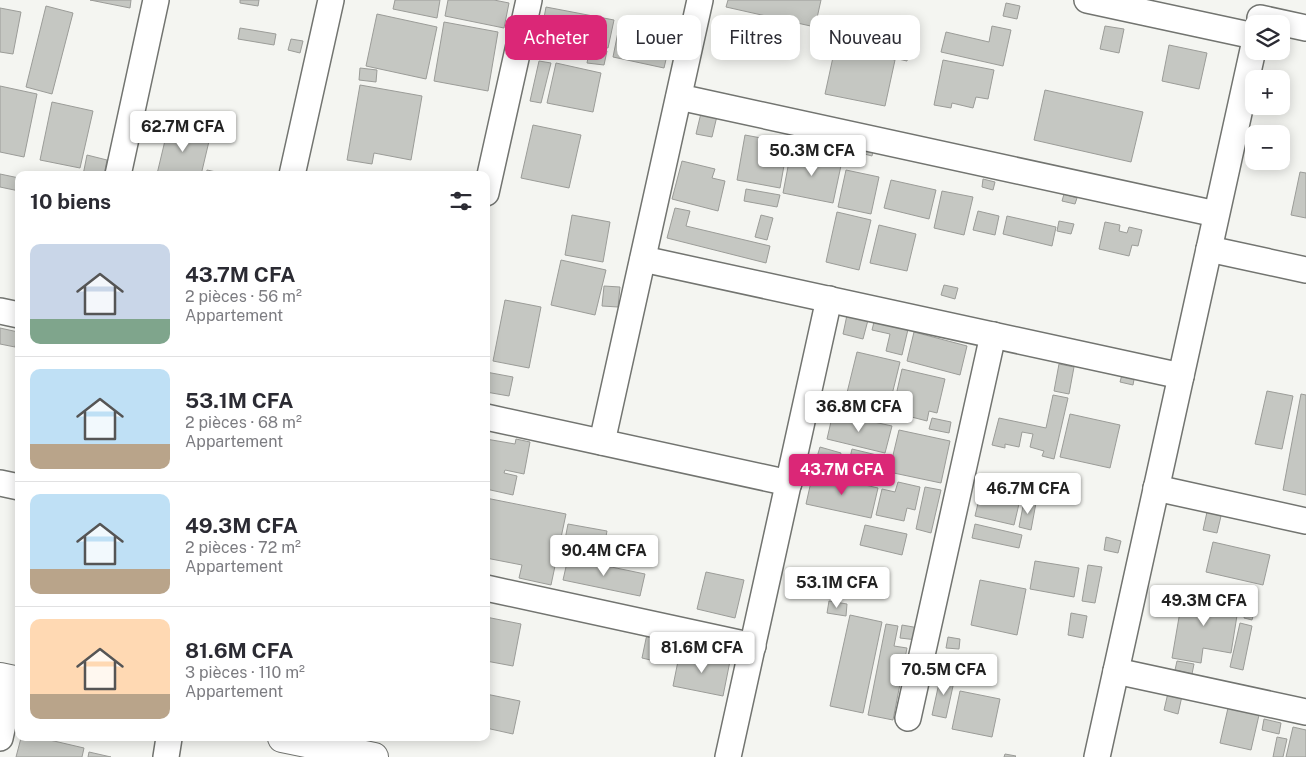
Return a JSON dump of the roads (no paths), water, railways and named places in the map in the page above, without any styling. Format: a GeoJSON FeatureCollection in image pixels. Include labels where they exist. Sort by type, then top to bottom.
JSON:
{"type":"FeatureCollection","features":[{"type":"Feature","properties":{"kind":"main road"},"geometry":{"type":"LineString","coordinates":[[296,741],[370,757]]}},
{"type":"Feature","properties":{"kind":"street"},"geometry":{"type":"LineString","coordinates":[[119,171],[156,0]]}},
{"type":"Feature","properties":{"kind":"street"},"geometry":{"type":"LineString","coordinates":[[293,171],[331,0]]}},
{"type":"Feature","properties":{"kind":"street"},"geometry":{"type":"LineString","coordinates":[[490,174],[529,0]]}},
{"type":"Feature","properties":{"kind":"street"},"geometry":{"type":"LineString","coordinates":[[602,442],[700,0]]}},
{"type":"Feature","properties":{"kind":"street"},"geometry":{"type":"LineString","coordinates":[[1087,0],[1245,17]]}},
{"type":"Feature","properties":{"kind":"street"},"geometry":{"type":"LineString","coordinates":[[1290,25],[1306,28]]}},
{"type":"Feature","properties":{"kind":"street"},"geometry":{"type":"LineString","coordinates":[[1096,757],[1251,60]]}},
{"type":"Feature","properties":{"kind":"street"},"geometry":{"type":"LineString","coordinates":[[679,97],[1216,214]]}},
{"type":"Feature","properties":{"kind":"street"},"geometry":{"type":"LineString","coordinates":[[1208,249],[1306,270]]}},
{"type":"Feature","properties":{"kind":"street"},"geometry":{"type":"LineString","coordinates":[[643,259],[1181,376]]}},
{"type":"Feature","properties":{"kind":"street"},"geometry":{"type":"LineString","coordinates":[[728,757],[829,299]]}},
{"type":"Feature","properties":{"kind":"street"},"geometry":{"type":"LineString","coordinates":[[0,311],[15,314]]}},
{"type":"Feature","properties":{"kind":"street"},"geometry":{"type":"LineString","coordinates":[[908,718],[993,335]]}},
{"type":"Feature","properties":{"kind":"street"},"geometry":{"type":"LineString","coordinates":[[490,418],[789,483]]}},
{"type":"Feature","properties":{"kind":"street"},"geometry":{"type":"LineString","coordinates":[[0,483],[15,486]]}},
{"type":"Feature","properties":{"kind":"street"},"geometry":{"type":"LineString","coordinates":[[1156,488],[1306,521]]}},
{"type":"Feature","properties":{"kind":"street"},"geometry":{"type":"LineString","coordinates":[[490,589],[752,646]]}},
{"type":"Feature","properties":{"kind":"street"},"geometry":{"type":"LineString","coordinates":[[1116,671],[1306,712]]}},
{"type":"Feature","properties":{"kind":"street"},"geometry":{"type":"LineString","coordinates":[[0,738],[10,680]]}},
{"type":"Feature","properties":{"kind":"street"},"geometry":{"type":"LineString","coordinates":[[166,757],[169,741]]}}]}
